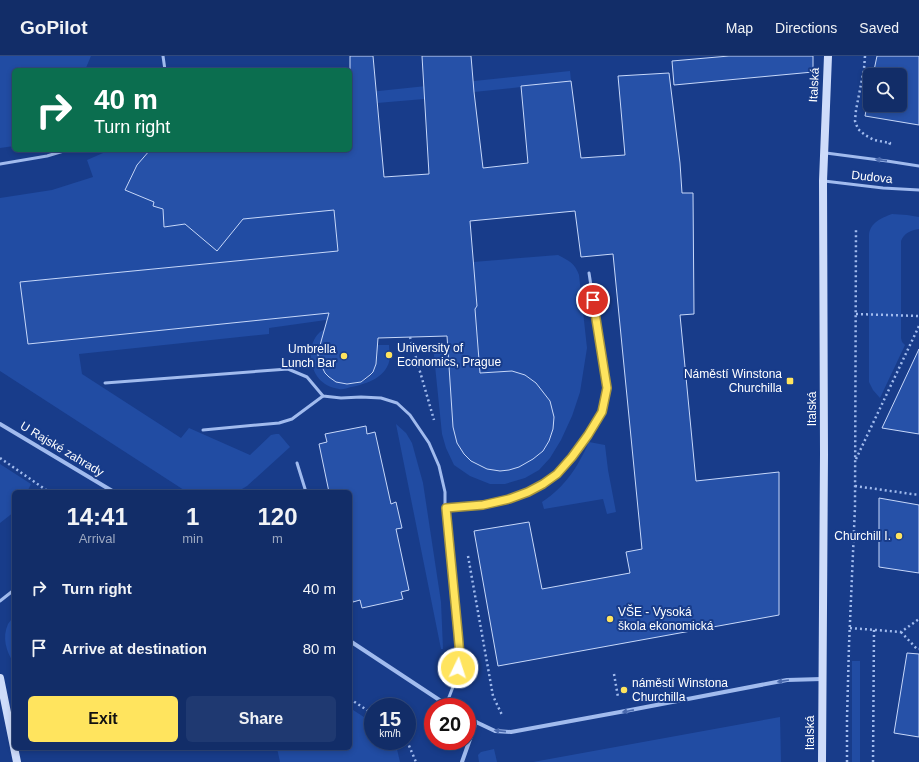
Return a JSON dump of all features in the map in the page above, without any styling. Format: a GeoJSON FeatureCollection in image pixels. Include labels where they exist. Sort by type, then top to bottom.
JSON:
{"type":"FeatureCollection","features":[{"type":"Feature","properties":{"kind":"street","name":"Italská"},"geometry":{"type":"LineString","coordinates":[[822,762],[824,454],[823,181],[828,56]]}},
{"type":"Feature","properties":{"kind":"street","name":"U Rajské zahrady"},"geometry":{"type":"LineString","coordinates":[[0,424],[111,490]]}},
{"type":"Feature","properties":{"kind":"street"},"geometry":{"type":"LineString","coordinates":[[352,642],[436,698]]}},
{"type":"Feature","properties":{"kind":"street"},"geometry":{"type":"LineString","coordinates":[[0,678],[12,737]]}},
{"type":"Feature","properties":{"kind":"street"},"geometry":{"type":"LineString","coordinates":[[476,722],[495,731],[511,732],[787,680],[822,679]]}},
{"type":"Feature","properties":{"kind":"street"},"geometry":{"type":"LineString","coordinates":[[15,750],[17,762]]}},
{"type":"Feature","properties":{"kind":"street"},"geometry":{"type":"LineString","coordinates":[[462,762],[466,750]]}},
{"type":"Feature","properties":{"kind":"lane"},"geometry":{"type":"LineString","coordinates":[[163,56],[165,68]]}},
{"type":"Feature","properties":{"kind":"lane"},"geometry":{"type":"LineString","coordinates":[[0,164],[60,152]]}},
{"type":"Feature","properties":{"kind":"lane","name":"Dudova"},"geometry":{"type":"LineString","coordinates":[[824,152],[919,166]]}},
{"type":"Feature","properties":{"kind":"lane","name":"Dudova"},"geometry":{"type":"LineString","coordinates":[[823,181],[884,188],[919,190]]}},
{"type":"Feature","properties":{"kind":"lane"},"geometry":{"type":"LineString","coordinates":[[446,508],[483,505],[509,499],[528,492],[543,484],[557,474],[572,457],[602,412],[607,388],[589,273]]}},
{"type":"Feature","properties":{"kind":"lane"},"geometry":{"type":"LineString","coordinates":[[105,383],[288,369],[307,376],[323,396]]}},
{"type":"Feature","properties":{"kind":"lane"},"geometry":{"type":"LineString","coordinates":[[202,430],[279,423],[292,419],[323,396],[341,398],[381,398],[397,403],[410,415],[429,443],[439,466],[445,492],[460,656],[456,679],[450,698]]}},
{"type":"Feature","properties":{"kind":"lane"},"geometry":{"type":"LineString","coordinates":[[297,463],[305,490]]}},
{"type":"Feature","properties":{"kind":"lane"},"geometry":{"type":"LineString","coordinates":[[0,601],[12,592]]}},
{"type":"Feature","properties":{"kind":"path"},"geometry":{"type":"LineString","coordinates":[[865,56],[855,121],[858,129],[865,135],[874,140],[890,143],[889,150]]}},
{"type":"Feature","properties":{"kind":"path"},"geometry":{"type":"LineString","coordinates":[[848,762],[847,711],[855,507],[856,228]]}},
{"type":"Feature","properties":{"kind":"path"},"geometry":{"type":"LineString","coordinates":[[856,314],[919,316]]}},
{"type":"Feature","properties":{"kind":"path"},"geometry":{"type":"LineString","coordinates":[[855,461],[919,326]]}},
{"type":"Feature","properties":{"kind":"path"},"geometry":{"type":"LineString","coordinates":[[0,458],[47,490]]}},
{"type":"Feature","properties":{"kind":"path"},"geometry":{"type":"LineString","coordinates":[[855,486],[919,496]]}},
{"type":"Feature","properties":{"kind":"path"},"geometry":{"type":"LineString","coordinates":[[850,628],[901,632],[919,619]]}},
{"type":"Feature","properties":{"kind":"path"},"geometry":{"type":"LineString","coordinates":[[873,762],[874,630]]}},
{"type":"Feature","properties":{"kind":"path"},"geometry":{"type":"LineString","coordinates":[[901,632],[917,649],[919,649]]}},
{"type":"Feature","properties":{"kind":"path"},"geometry":{"type":"LineString","coordinates":[[614,674],[618,700]]}},
{"type":"Feature","properties":{"kind":"path"},"geometry":{"type":"LineString","coordinates":[[493,696],[502,716]]}},
{"type":"Feature","properties":{"kind":"path"},"geometry":{"type":"LineString","coordinates":[[352,700],[364,708]]}},
{"type":"Feature","properties":{"kind":"path"},"geometry":{"type":"LineString","coordinates":[[411,750],[416,762]]}},
{"type":"Feature","properties":{"kind":"shaded area"},"geometry":{"type":"Polygon","coordinates":[[[0,56],[91,56],[86,68],[12,68],[12,146],[0,148],[0,56]]]}},
{"type":"Feature","properties":{"kind":"shaded area"},"geometry":{"type":"Polygon","coordinates":[[[570,71],[571,81],[474,92],[473,90],[424,95],[424,99],[377,103],[352,94],[570,71]]]}},
{"type":"Feature","properties":{"kind":"shaded area"},"geometry":{"type":"Polygon","coordinates":[[[105,152],[148,152],[134,169],[125,190],[127,189],[155,200],[153,206],[163,209],[165,227],[185,224],[201,237],[230,235],[243,219],[334,210],[338,251],[21,282],[28,344],[336,312],[337,327],[324,337],[319,347],[319,360],[323,371],[331,378],[341,383],[352,384],[362,381],[371,375],[377,362],[377,345],[389,345],[390,357],[385,370],[376,378],[364,384],[342,389],[322,382],[313,369],[311,354],[312,344],[320,332],[334,325],[333,319],[269,328],[269,334],[79,354],[82,374],[181,438],[189,428],[250,455],[271,435],[279,434],[290,447],[247,486],[240,490],[184,490],[0,371],[0,198],[52,190],[93,177],[87,160],[105,152]]]}},
{"type":"Feature","properties":{"kind":"shaded area"},"geometry":{"type":"Polygon","coordinates":[[[892,214],[919,217],[919,229],[908,232],[901,241],[901,338],[905,345],[880,398],[873,390],[869,382],[869,235],[871,227],[874,224],[880,219],[892,214]]]}},
{"type":"Feature","properties":{"kind":"shaded area"},"geometry":{"type":"Polygon","coordinates":[[[558,255],[573,265],[579,275],[587,348],[580,392],[572,416],[561,440],[550,458],[539,470],[525,478],[505,484],[490,484],[470,476],[454,465],[446,448],[442,434],[433,346],[448,346],[453,427],[459,446],[471,461],[487,469],[500,471],[519,467],[533,459],[543,451],[549,441],[553,429],[550,401],[536,383],[525,375],[512,371],[476,373],[475,361],[479,361],[478,349],[474,349],[475,309],[477,306],[473,262],[558,255]]]}},
{"type":"Feature","properties":{"kind":"shaded area"},"geometry":{"type":"Polygon","coordinates":[[[396,424],[406,433],[412,443],[423,483],[441,602],[443,649],[441,649],[396,424]]]}},
{"type":"Feature","properties":{"kind":"shaded area"},"geometry":{"type":"Polygon","coordinates":[[[589,442],[605,445],[616,512],[607,514],[603,499],[544,509],[542,502],[558,490],[570,476],[589,442]]]}},
{"type":"Feature","properties":{"kind":"shaded area"},"geometry":{"type":"Polygon","coordinates":[[[0,464],[31,484],[28,490],[12,490],[12,514],[0,523],[0,464]]]}},
{"type":"Feature","properties":{"kind":"shaded area"},"geometry":{"type":"Polygon","coordinates":[[[12,619],[12,659],[7,649],[5,639],[8,624],[12,619]]]}},
{"type":"Feature","properties":{"kind":"shaded area"},"geometry":{"type":"Polygon","coordinates":[[[852,661],[860,661],[860,762],[852,762],[852,661]]]}},
{"type":"Feature","properties":{"kind":"shaded area"},"geometry":{"type":"Polygon","coordinates":[[[352,709],[364,717],[364,750],[397,750],[400,762],[280,762],[277,750],[352,750],[352,709]]]}},
{"type":"Feature","properties":{"kind":"shaded area"},"geometry":{"type":"Polygon","coordinates":[[[780,717],[781,762],[533,762],[780,717]]]}},
{"type":"Feature","properties":{"kind":"shaded area"},"geometry":{"type":"Polygon","coordinates":[[[494,749],[497,762],[479,762],[478,755],[481,752],[494,749]]]}},
{"type":"Feature","properties":{"kind":"building"},"geometry":{"type":"Polygon","coordinates":[[[350,56],[373,56],[384,177],[429,174],[422,56],[471,56],[483,168],[528,163],[521,86],[571,81],[581,158],[625,155],[618,76],[669,73],[680,163],[682,193],[693,193],[694,314],[680,315],[696,481],[779,472],[779,615],[498,666],[474,531],[529,522],[542,589],[630,573],[626,552],[642,549],[613,254],[581,257],[575,211],[470,221],[477,306],[475,309],[480,373],[512,371],[525,375],[536,383],[550,401],[554,417],[553,429],[549,441],[543,451],[519,467],[509,470],[500,471],[487,469],[471,461],[464,454],[457,443],[453,427],[447,336],[378,338],[376,364],[373,372],[361,382],[347,384],[336,382],[329,377],[325,373],[319,361],[319,349],[329,313],[28,344],[20,282],[338,251],[334,210],[243,219],[217,251],[185,224],[164,227],[163,209],[153,206],[154,202],[125,190],[137,165],[148,152],[352,152],[352,68],[350,68],[350,56]]]}},
{"type":"Feature","properties":{"kind":"building"},"geometry":{"type":"Polygon","coordinates":[[[729,56],[813,56],[813,72],[674,85],[672,61],[729,56]]]}},
{"type":"Feature","properties":{"kind":"building"},"geometry":{"type":"Polygon","coordinates":[[[877,56],[919,56],[919,125],[865,116],[866,112],[907,112],[907,68],[874,68],[877,56]]]}},
{"type":"Feature","properties":{"kind":"building"},"geometry":{"type":"Polygon","coordinates":[[[919,349],[919,434],[882,428],[919,349]]]}},
{"type":"Feature","properties":{"kind":"building"},"geometry":{"type":"Polygon","coordinates":[[[366,426],[367,434],[375,432],[391,504],[396,502],[402,528],[396,529],[409,590],[401,592],[403,599],[362,608],[360,600],[353,602],[352,490],[329,490],[319,444],[327,442],[325,434],[366,426]]]}},
{"type":"Feature","properties":{"kind":"building","name":"Churchill I."},"geometry":{"type":"Polygon","coordinates":[[[879,498],[919,505],[919,573],[879,567],[879,498]]]}},
{"type":"Feature","properties":{"kind":"building"},"geometry":{"type":"Polygon","coordinates":[[[907,653],[919,654],[919,737],[894,733],[907,653]]]}},
{"type":"Feature","properties":{"kind":"place","name":"University of Economics, Prague"},"geometry":{"type":"Point","coordinates":[389,355]}},
{"type":"Feature","properties":{"kind":"place","name":"Umbrella Lunch Bar"},"geometry":{"type":"Point","coordinates":[344,356]}},
{"type":"Feature","properties":{"kind":"place","name":"Náměstí Winstona Churchilla"},"geometry":{"type":"Point","coordinates":[790,381]}},
{"type":"Feature","properties":{"kind":"place","name":"Churchill I."},"geometry":{"type":"Point","coordinates":[899,536]}},
{"type":"Feature","properties":{"kind":"place","name":"VŠE - Vysoká škola ekonomická"},"geometry":{"type":"Point","coordinates":[610,619]}},
{"type":"Feature","properties":{"kind":"place","name":"náměstí Winstona Churchilla"},"geometry":{"type":"Point","coordinates":[624,690]}},
{"type":"Feature","properties":{"kind":"route"},"geometry":{"type":"LineString","coordinates":[[458,668],[460,656],[446,508],[483,505],[509,499],[528,492],[557,474],[588,435],[602,412],[607,388],[593,300]]}}]}
